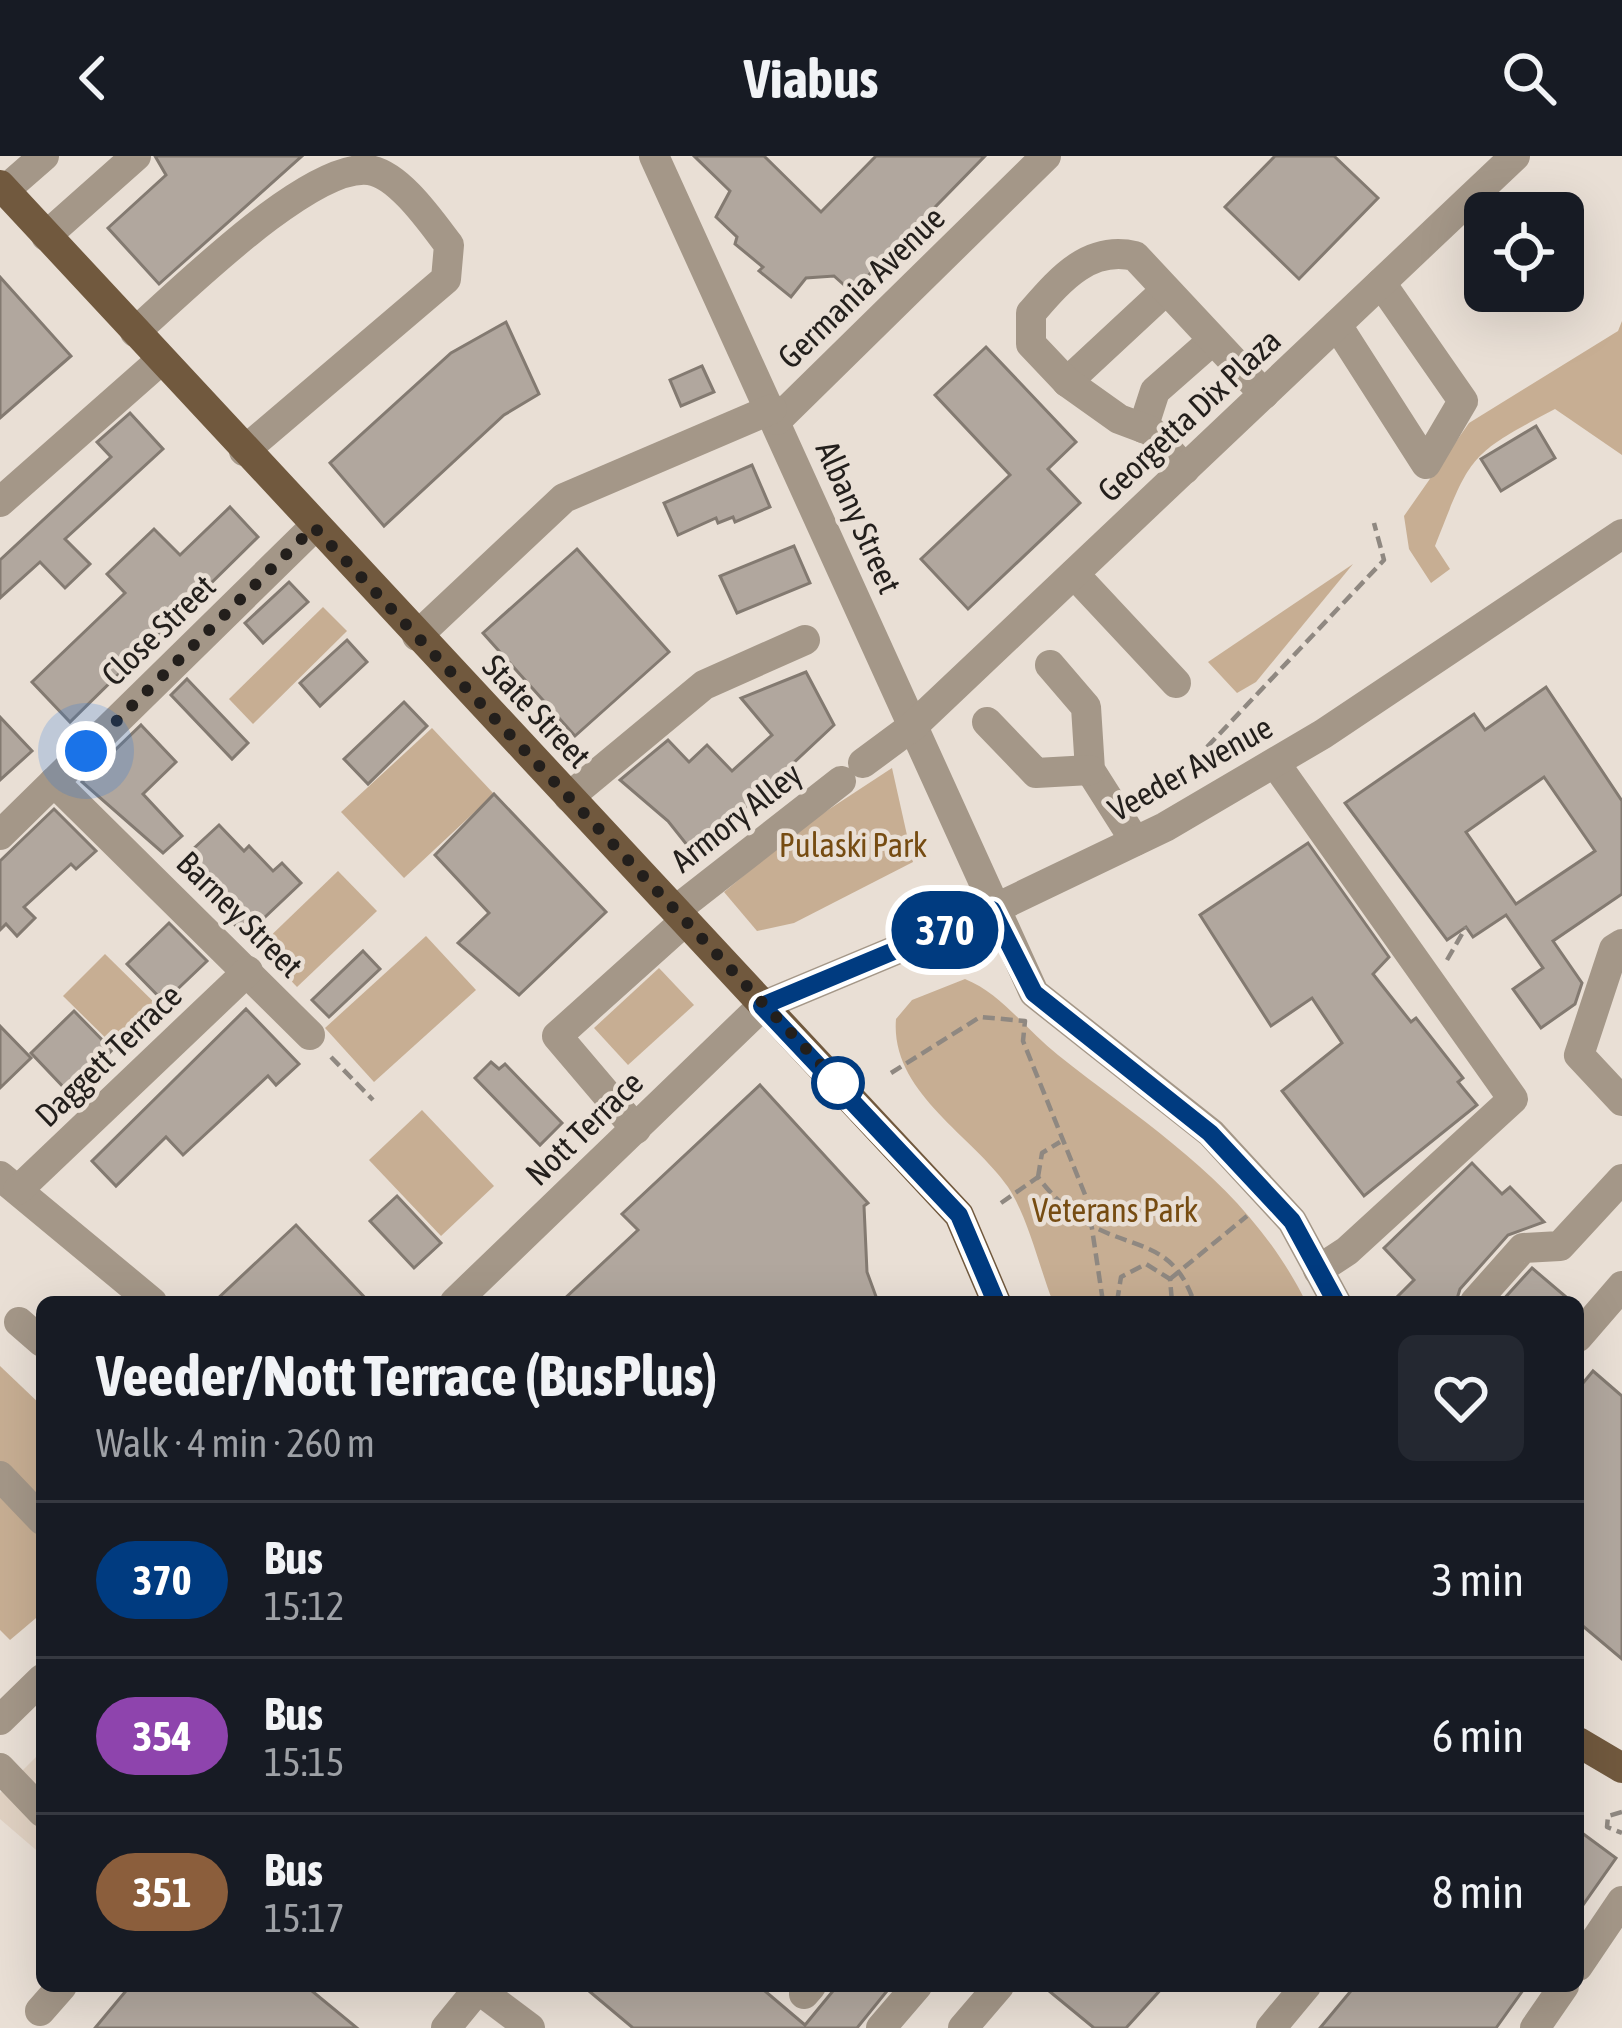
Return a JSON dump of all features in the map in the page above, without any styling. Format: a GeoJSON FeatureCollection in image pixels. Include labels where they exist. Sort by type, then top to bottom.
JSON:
{"type":"FeatureCollection","features":[{"type":"Feature","properties":{"kind":"main road","name":"State Street"},"geometry":{"type":"LineString","coordinates":[[2,188],[959,1215],[993,1296]]}},
{"type":"Feature","properties":{"kind":"main road"},"geometry":{"type":"LineString","coordinates":[[1584,1746],[1622,1768]]}},
{"type":"Feature","properties":{"kind":"street"},"geometry":{"type":"LineString","coordinates":[[2,188],[44,156]]}},
{"type":"Feature","properties":{"kind":"street"},"geometry":{"type":"LineString","coordinates":[[46,236],[136,156]]}},
{"type":"Feature","properties":{"kind":"street","name":"Albany Street"},"geometry":{"type":"LineString","coordinates":[[654,156],[774,414],[992,910]]}},
{"type":"Feature","properties":{"kind":"street","name":"Germania Avenue"},"geometry":{"type":"LineString","coordinates":[[774,414],[1046,156]]}},
{"type":"Feature","properties":{"kind":"street","name":"Georgetta Dix Plaza"},"geometry":{"type":"LineString","coordinates":[[913,726],[1515,156]]}},
{"type":"Feature","properties":{"kind":"street"},"geometry":{"type":"LineString","coordinates":[[134,332],[280,206],[351,172],[368,170],[386,176],[436,228],[449,245],[446,279],[244,452]]}},
{"type":"Feature","properties":{"kind":"street"},"geometry":{"type":"LineString","coordinates":[[1185,469],[1143,428],[1119,419],[1067,382],[1031,344],[1030,313],[1071,269],[1114,251],[1135,256],[1264,394]]}},
{"type":"Feature","properties":{"kind":"street"},"geometry":{"type":"LineString","coordinates":[[1337,325],[1426,464],[1463,401],[1381,283]]}},
{"type":"Feature","properties":{"kind":"street"},"geometry":{"type":"LineString","coordinates":[[1067,382],[1166,290]]}},
{"type":"Feature","properties":{"kind":"street"},"geometry":{"type":"LineString","coordinates":[[1143,428],[1155,391],[1213,340]]}},
{"type":"Feature","properties":{"kind":"street"},"geometry":{"type":"LineString","coordinates":[[0,502],[160,360]]}},
{"type":"Feature","properties":{"kind":"street"},"geometry":{"type":"LineString","coordinates":[[416,636],[564,498],[774,414]]}},
{"type":"Feature","properties":{"kind":"street","name":"Close Street"},"geometry":{"type":"LineString","coordinates":[[0,835],[314,527]]}},
{"type":"Feature","properties":{"kind":"street","name":"Veeder Avenue"},"geometry":{"type":"LineString","coordinates":[[762,1006],[992,910],[1135,841],[1275,763],[1621,536]]}},
{"type":"Feature","properties":{"kind":"street"},"geometry":{"type":"LineString","coordinates":[[1074,574],[1176,683]]}},
{"type":"Feature","properties":{"kind":"street"},"geometry":{"type":"LineString","coordinates":[[569,797],[704,685],[805,640]]}},
{"type":"Feature","properties":{"kind":"street"},"geometry":{"type":"LineString","coordinates":[[1050,665],[1086,707],[1090,770],[1135,841]]}},
{"type":"Feature","properties":{"kind":"street"},"geometry":{"type":"LineString","coordinates":[[987,722],[1036,773],[1090,770]]}},
{"type":"Feature","properties":{"kind":"street","name":"Armory Alley"},"geometry":{"type":"LineString","coordinates":[[636,1129],[557,1036],[680,915],[913,726]]}},
{"type":"Feature","properties":{"kind":"street"},"geometry":{"type":"LineString","coordinates":[[1275,763],[1513,1099],[1347,1251],[1318,1270]]}},
{"type":"Feature","properties":{"kind":"street","name":"Barney Street"},"geometry":{"type":"LineString","coordinates":[[54,782],[310,1035]]}},
{"type":"Feature","properties":{"kind":"street"},"geometry":{"type":"LineString","coordinates":[[992,910],[1034,993],[1210,1133],[1292,1221],[1333,1296]]}},
{"type":"Feature","properties":{"kind":"street"},"geometry":{"type":"LineString","coordinates":[[1622,944],[1614,949],[1579,1055],[1622,1101]]}},
{"type":"Feature","properties":{"kind":"street","name":"Daggett Terrace"},"geometry":{"type":"LineString","coordinates":[[9,1183],[248,971]]}},
{"type":"Feature","properties":{"kind":"street","name":"Nott Terrace"},"geometry":{"type":"LineString","coordinates":[[460,1296],[762,1006]]}},
{"type":"Feature","properties":{"kind":"street"},"geometry":{"type":"LineString","coordinates":[[1479,1296],[1523,1248],[1560,1246],[1622,1179]]}},
{"type":"Feature","properties":{"kind":"street"},"geometry":{"type":"LineString","coordinates":[[9,1183],[145,1296]]}},
{"type":"Feature","properties":{"kind":"street"},"geometry":{"type":"LineString","coordinates":[[1584,1330],[1622,1286]]}},
{"type":"Feature","properties":{"kind":"street"},"geometry":{"type":"LineString","coordinates":[[0,1476],[36,1514]]}},
{"type":"Feature","properties":{"kind":"street"},"geometry":{"type":"LineString","coordinates":[[0,1720],[36,1685]]}},
{"type":"Feature","properties":{"kind":"street"},"geometry":{"type":"LineString","coordinates":[[0,1768],[36,1806]]}},
{"type":"Feature","properties":{"kind":"street"},"geometry":{"type":"LineString","coordinates":[[1584,1957],[1622,1901]]}},
{"type":"Feature","properties":{"kind":"street"},"geometry":{"type":"LineString","coordinates":[[40,2011],[57,1992]]}},
{"type":"Feature","properties":{"kind":"street"},"geometry":{"type":"LineString","coordinates":[[446,2028],[473,1992]]}},
{"type":"Feature","properties":{"kind":"street"},"geometry":{"type":"LineString","coordinates":[[481,1992],[530,2028]]}},
{"type":"Feature","properties":{"kind":"street"},"geometry":{"type":"LineString","coordinates":[[881,2028],[912,1992]]}},
{"type":"Feature","properties":{"kind":"street"},"geometry":{"type":"LineString","coordinates":[[963,2028],[994,1992]]}},
{"type":"Feature","properties":{"kind":"street"},"geometry":{"type":"LineString","coordinates":[[1270,2028],[1301,1992]]}},
{"type":"Feature","properties":{"kind":"street"},"geometry":{"type":"LineString","coordinates":[[1535,2028],[1560,1992]]}},
{"type":"Feature","properties":{"kind":"path"},"geometry":{"type":"LineString","coordinates":[[1207,747],[1384,560],[1374,524]]}},
{"type":"Feature","properties":{"kind":"path"},"geometry":{"type":"LineString","coordinates":[[892,1073],[980,1017],[1025,1022],[1023,1041],[1088,1202],[1102,1296]]}},
{"type":"Feature","properties":{"kind":"path"},"geometry":{"type":"LineString","coordinates":[[310,1035],[373,1100]]}},
{"type":"Feature","properties":{"kind":"path"},"geometry":{"type":"LineString","coordinates":[[1001,1203],[1038,1178],[1042,1153],[1060,1142]]}},
{"type":"Feature","properties":{"kind":"path"},"geometry":{"type":"LineString","coordinates":[[1038,1178],[1093,1227],[1150,1246],[1178,1270],[1191,1296]]}},
{"type":"Feature","properties":{"kind":"path"},"geometry":{"type":"LineString","coordinates":[[1171,1296],[1170,1279],[1178,1270],[1252,1212]]}},
{"type":"Feature","properties":{"kind":"path"},"geometry":{"type":"LineString","coordinates":[[1118,1296],[1117,1285],[1128,1270],[1146,1264],[1170,1279]]}},
{"type":"Feature","properties":{"kind":"path"},"geometry":{"type":"LineString","coordinates":[[1622,1812],[1608,1816],[1607,1826],[1622,1833]]}},
{"type":"Feature","properties":{"kind":"shaded area"},"geometry":{"type":"Polygon","coordinates":[[[36,1757],[36,1850],[0,1819],[0,1793],[36,1757]]]}},
{"type":"Feature","properties":{"kind":"green space"},"geometry":{"type":"Polygon","coordinates":[[[1622,321],[1622,455],[1555,409],[1505,437],[1466,475],[1435,546],[1450,569],[1431,583],[1409,549],[1404,516],[1469,423],[1618,331],[1622,321]]]}},
{"type":"Feature","properties":{"kind":"green space"},"geometry":{"type":"Polygon","coordinates":[[[1353,564],[1256,682],[1237,693],[1208,662],[1353,564]]]}},
{"type":"Feature","properties":{"kind":"green space"},"geometry":{"type":"Polygon","coordinates":[[[323,607],[347,631],[253,724],[229,699],[323,607]]]}},
{"type":"Feature","properties":{"kind":"green space"},"geometry":{"type":"Polygon","coordinates":[[[432,728],[494,794],[404,878],[341,812],[432,728]]]}},
{"type":"Feature","properties":{"kind":"green space","name":"Pulaski Park"},"geometry":{"type":"Polygon","coordinates":[[[892,768],[913,862],[794,923],[757,931],[724,892],[802,827],[892,768]]]}},
{"type":"Feature","properties":{"kind":"green space"},"geometry":{"type":"Polygon","coordinates":[[[338,871],[377,911],[297,987],[259,947],[338,871]]]}},
{"type":"Feature","properties":{"kind":"green space"},"geometry":{"type":"Polygon","coordinates":[[[426,936],[476,990],[374,1082],[325,1028],[426,936]]]}},
{"type":"Feature","properties":{"kind":"green space"},"geometry":{"type":"Polygon","coordinates":[[[105,954],[167,1015],[125,1057],[63,996],[105,954]]]}},
{"type":"Feature","properties":{"kind":"green space"},"geometry":{"type":"Polygon","coordinates":[[[659,968],[694,1005],[628,1065],[594,1028],[659,968]]]}},
{"type":"Feature","properties":{"kind":"green space","name":"Veterans Park"},"geometry":{"type":"Polygon","coordinates":[[[965,979],[1002,1003],[1046,1045],[1164,1136],[1227,1193],[1256,1225],[1302,1296],[1051,1296],[1008,1187],[936,1111],[906,1069],[896,1019],[912,1000],[965,979]]]}},
{"type":"Feature","properties":{"kind":"green space"},"geometry":{"type":"Polygon","coordinates":[[[422,1110],[494,1186],[441,1236],[369,1160],[422,1110]]]}},
{"type":"Feature","properties":{"kind":"green space"},"geometry":{"type":"Polygon","coordinates":[[[0,1366],[36,1400],[36,1618],[10,1640],[0,1630],[0,1366]]]}},
{"type":"Feature","properties":{"kind":"building"},"geometry":{"type":"Polygon","coordinates":[[[155,156],[302,156],[159,284],[108,228],[166,175],[155,156]]]}},
{"type":"Feature","properties":{"kind":"building"},"geometry":{"type":"Polygon","coordinates":[[[694,156],[764,156],[821,212],[876,156],[985,156],[852,292],[834,276],[806,278],[791,297],[759,271],[763,267],[735,244],[737,237],[716,217],[730,191],[694,156]]]}},
{"type":"Feature","properties":{"kind":"building"},"geometry":{"type":"Polygon","coordinates":[[[1275,156],[1334,156],[1378,198],[1299,279],[1225,207],[1275,156]]]}},
{"type":"Feature","properties":{"kind":"building"},"geometry":{"type":"Polygon","coordinates":[[[0,277],[71,356],[0,418],[0,277]]]}},
{"type":"Feature","properties":{"kind":"building"},"geometry":{"type":"Polygon","coordinates":[[[506,322],[539,394],[504,415],[384,526],[330,463],[451,353],[506,322]]]}},
{"type":"Feature","properties":{"kind":"building"},"geometry":{"type":"Polygon","coordinates":[[[986,347],[1076,442],[1048,469],[1080,503],[968,609],[921,559],[1010,475],[935,395],[986,347]]]}},
{"type":"Feature","properties":{"kind":"building"},"geometry":{"type":"Polygon","coordinates":[[[702,366],[714,392],[681,406],[670,380],[702,366]]]}},
{"type":"Feature","properties":{"kind":"building"},"geometry":{"type":"Polygon","coordinates":[[[130,413],[163,449],[65,539],[90,564],[65,588],[40,562],[0,598],[0,560],[111,457],[97,442],[130,413]]]}},
{"type":"Feature","properties":{"kind":"building"},"geometry":{"type":"Polygon","coordinates":[[[1536,426],[1555,458],[1501,491],[1481,459],[1536,426]]]}},
{"type":"Feature","properties":{"kind":"building"},"geometry":{"type":"Polygon","coordinates":[[[752,465],[770,507],[735,522],[733,517],[718,523],[716,518],[678,535],[664,503],[752,465]]]}},
{"type":"Feature","properties":{"kind":"building"},"geometry":{"type":"Polygon","coordinates":[[[230,507],[258,537],[70,722],[32,682],[125,593],[107,574],[154,529],[180,555],[230,507]]]}},
{"type":"Feature","properties":{"kind":"building"},"geometry":{"type":"Polygon","coordinates":[[[794,546],[810,583],[737,613],[720,576],[794,546]]]}},
{"type":"Feature","properties":{"kind":"building"},"geometry":{"type":"Polygon","coordinates":[[[577,549],[669,652],[575,736],[483,633],[577,549]]]}},
{"type":"Feature","properties":{"kind":"building"},"geometry":{"type":"Polygon","coordinates":[[[289,582],[308,602],[263,643],[245,623],[289,582]]]}},
{"type":"Feature","properties":{"kind":"building"},"geometry":{"type":"Polygon","coordinates":[[[347,640],[367,662],[320,706],[300,683],[347,640]]]}},
{"type":"Feature","properties":{"kind":"building"},"geometry":{"type":"Polygon","coordinates":[[[806,672],[834,725],[695,855],[668,821],[620,780],[668,740],[689,762],[707,745],[732,771],[772,735],[741,698],[806,672]]]}},
{"type":"Feature","properties":{"kind":"building"},"geometry":{"type":"Polygon","coordinates":[[[187,679],[248,743],[232,759],[171,695],[187,679]]]}},
{"type":"Feature","properties":{"kind":"building"},"geometry":{"type":"Polygon","coordinates":[[[1546,687],[1622,801],[1622,894],[1553,941],[1582,983],[1575,1004],[1541,1028],[1513,989],[1543,968],[1506,915],[1473,937],[1466,927],[1447,940],[1345,803],[1474,714],[1485,730],[1546,687]],[[1544,777],[1466,832],[1516,904],[1595,851],[1544,777]]]}},
{"type":"Feature","properties":{"kind":"building"},"geometry":{"type":"Polygon","coordinates":[[[404,702],[427,726],[368,784],[344,759],[404,702]]]}},
{"type":"Feature","properties":{"kind":"building"},"geometry":{"type":"Polygon","coordinates":[[[0,717],[32,751],[0,780],[0,717]]]}},
{"type":"Feature","properties":{"kind":"building"},"geometry":{"type":"Polygon","coordinates":[[[141,725],[176,762],[143,794],[182,836],[163,853],[82,782],[141,725]]]}},
{"type":"Feature","properties":{"kind":"building"},"geometry":{"type":"Polygon","coordinates":[[[494,794],[606,912],[519,995],[458,943],[489,913],[435,855],[494,794]]]}},
{"type":"Feature","properties":{"kind":"building"},"geometry":{"type":"Polygon","coordinates":[[[54,809],[96,851],[76,869],[71,864],[24,907],[35,918],[17,936],[6,924],[0,930],[0,861],[54,809]]]}},
{"type":"Feature","properties":{"kind":"building"},"geometry":{"type":"Polygon","coordinates":[[[219,825],[244,851],[249,846],[273,871],[282,863],[301,883],[245,936],[179,862],[219,825]]]}},
{"type":"Feature","properties":{"kind":"building"},"geometry":{"type":"Polygon","coordinates":[[[1308,843],[1389,957],[1373,974],[1411,1022],[1416,1018],[1463,1078],[1458,1082],[1477,1105],[1364,1196],[1282,1091],[1342,1043],[1312,998],[1271,1026],[1200,915],[1308,843]]]}},
{"type":"Feature","properties":{"kind":"building"},"geometry":{"type":"Polygon","coordinates":[[[169,923],[207,961],[164,1002],[127,964],[169,923]]]}},
{"type":"Feature","properties":{"kind":"building"},"geometry":{"type":"Polygon","coordinates":[[[363,951],[380,969],[329,1017],[312,1000],[363,951]]]}},
{"type":"Feature","properties":{"kind":"building"},"geometry":{"type":"Polygon","coordinates":[[[246,1009],[299,1064],[276,1085],[268,1076],[183,1155],[166,1137],[116,1186],[92,1161],[246,1009]]]}},
{"type":"Feature","properties":{"kind":"building"},"geometry":{"type":"Polygon","coordinates":[[[74,1011],[112,1050],[70,1094],[31,1053],[74,1011]]]}},
{"type":"Feature","properties":{"kind":"building"},"geometry":{"type":"Polygon","coordinates":[[[0,1026],[31,1058],[0,1088],[0,1026]]]}},
{"type":"Feature","properties":{"kind":"building"},"geometry":{"type":"Polygon","coordinates":[[[491,1062],[499,1069],[505,1064],[562,1123],[540,1145],[475,1078],[491,1062]]]}},
{"type":"Feature","properties":{"kind":"building"},"geometry":{"type":"Polygon","coordinates":[[[760,1085],[868,1203],[864,1206],[867,1272],[876,1296],[567,1296],[638,1230],[622,1214],[760,1085]]]}},
{"type":"Feature","properties":{"kind":"building"},"geometry":{"type":"Polygon","coordinates":[[[1472,1163],[1502,1194],[1510,1187],[1544,1222],[1508,1235],[1458,1296],[1398,1296],[1414,1280],[1384,1248],[1472,1163]]]}},
{"type":"Feature","properties":{"kind":"building"},"geometry":{"type":"Polygon","coordinates":[[[397,1196],[441,1243],[414,1268],[370,1221],[397,1196]]]}},
{"type":"Feature","properties":{"kind":"building"},"geometry":{"type":"Polygon","coordinates":[[[296,1225],[363,1296],[220,1296],[296,1225]]]}},
{"type":"Feature","properties":{"kind":"building"},"geometry":{"type":"Polygon","coordinates":[[[1532,1268],[1565,1296],[1506,1296],[1532,1268]]]}},
{"type":"Feature","properties":{"kind":"building"},"geometry":{"type":"Polygon","coordinates":[[[1593,1371],[1622,1396],[1622,1659],[1584,1627],[1584,1382],[1593,1371]]]}},
{"type":"Feature","properties":{"kind":"building"},"geometry":{"type":"Polygon","coordinates":[[[1584,1834],[1616,1858],[1584,1903],[1584,1834]]]}},
{"type":"Feature","properties":{"kind":"building"},"geometry":{"type":"Polygon","coordinates":[[[125,1992],[313,1992],[357,2028],[95,2028],[125,1992]]]}},
{"type":"Feature","properties":{"kind":"building"},"geometry":{"type":"Polygon","coordinates":[[[590,1992],[766,1992],[805,2025],[832,1992],[886,1992],[857,2028],[633,2028],[590,1992]]]}},
{"type":"Feature","properties":{"kind":"building"},"geometry":{"type":"Polygon","coordinates":[[[1050,1992],[1159,1992],[1126,2028],[1094,2028],[1050,1992]]]}},
{"type":"Feature","properties":{"kind":"building"},"geometry":{"type":"Polygon","coordinates":[[[1350,1992],[1522,1992],[1496,2028],[1320,2028],[1350,1992]]]}},
{"type":"Feature","properties":{"kind":"bus line","name":"370"},"geometry":{"type":"LineString","coordinates":[[994,1296],[959,1215],[871,1116],[762,1006],[992,910],[1034,993],[1210,1133],[1292,1221],[1333,1296]]}},
{"type":"Feature","properties":{"kind":"route"},"geometry":{"type":"LineString","coordinates":[[86,751],[314,527],[843,1088],[838,1083]]}}]}
